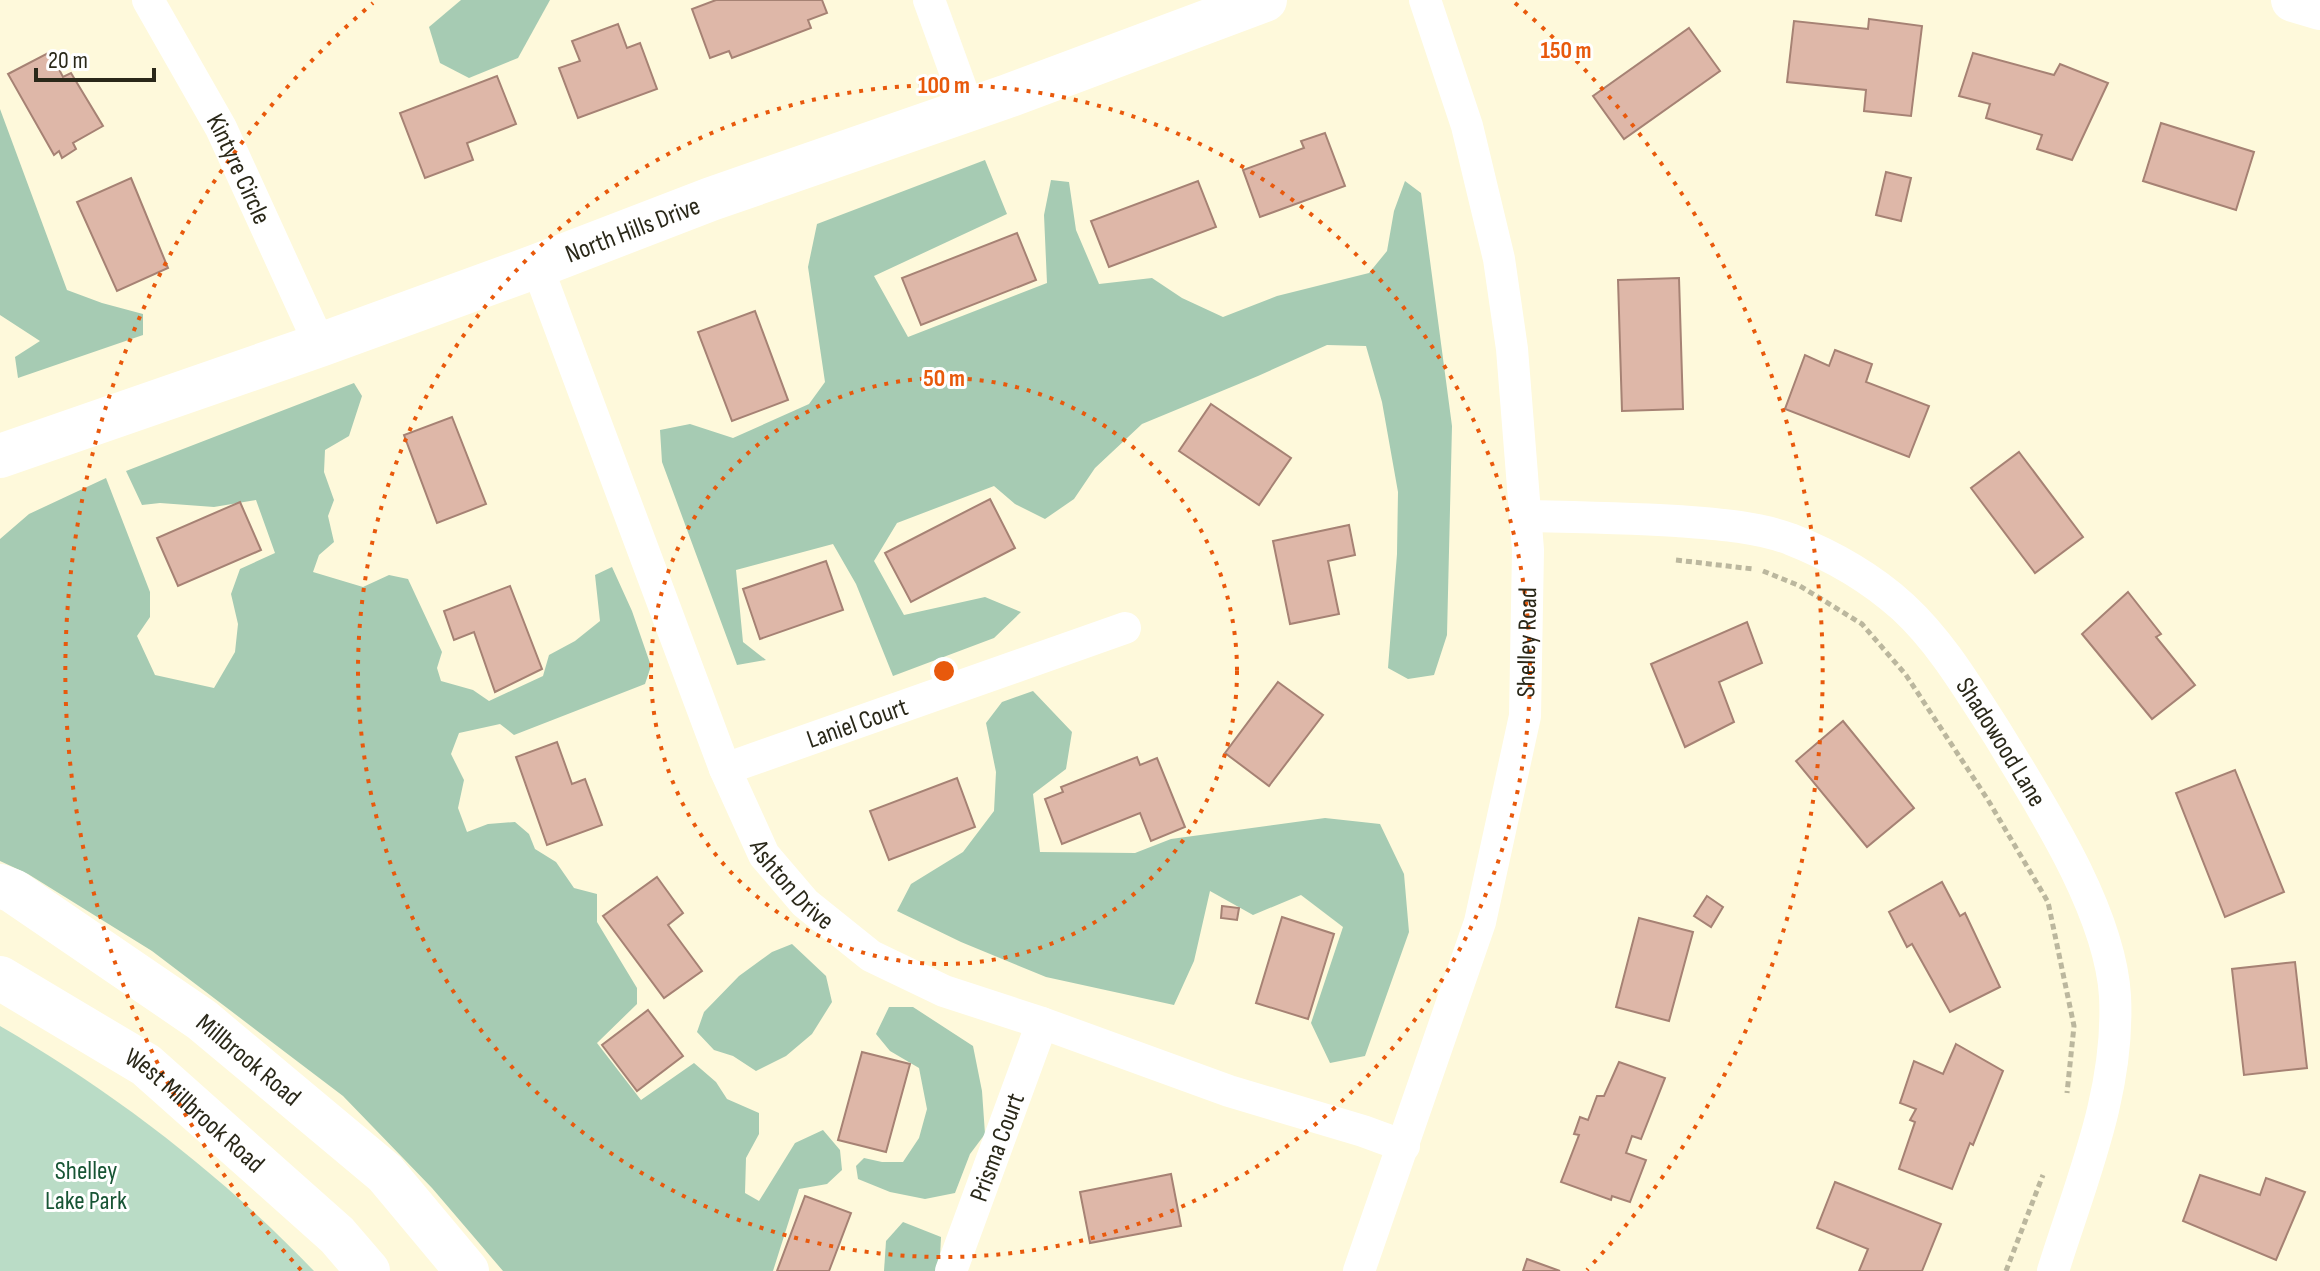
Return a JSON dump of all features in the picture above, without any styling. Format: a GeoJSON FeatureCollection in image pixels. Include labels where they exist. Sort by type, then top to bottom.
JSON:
{"type":"FeatureCollection","features":[{"type":"Feature","properties":{"kind":"main road","name":"North Hills Drive"},"geometry":{"type":"LineString","coordinates":[[0,456],[320,345],[724,194],[969,110],[1265,0]]}},
{"type":"Feature","properties":{"kind":"main road"},"geometry":{"type":"LineString","coordinates":[[2293,0],[2320,8]]}},
{"type":"Feature","properties":{"kind":"main road","name":"Millbrook Road"},"geometry":{"type":"LineString","coordinates":[[0,886],[13,891],[202,1020],[385,1173],[467,1271]]}},
{"type":"Feature","properties":{"kind":"main road","name":"West Millbrook Road"},"geometry":{"type":"LineString","coordinates":[[0,978],[146,1065],[337,1235],[368,1271]]}},
{"type":"Feature","properties":{"kind":"street","name":"Kintyre Circle"},"geometry":{"type":"LineString","coordinates":[[148,0],[221,128],[320,345]]}},
{"type":"Feature","properties":{"kind":"street"},"geometry":{"type":"LineString","coordinates":[[929,0],[969,110]]}},
{"type":"Feature","properties":{"kind":"street","name":"Shelley Road"},"geometry":{"type":"LineString","coordinates":[[1359,1271],[1480,922],[1525,716],[1528,550],[1512,349],[1499,259],[1467,126],[1425,0]]}},
{"type":"Feature","properties":{"kind":"street","name":"Ashton Drive"},"geometry":{"type":"LineString","coordinates":[[537,266],[725,769],[764,855],[805,903],[871,956],[944,991],[1229,1091],[1404,1146]]}},
{"type":"Feature","properties":{"kind":"street","name":"Shadowood Lane"},"geometry":{"type":"LineString","coordinates":[[1526,516],[1705,523],[1749,528],[1789,539],[1840,562],[1879,587],[1905,609],[1939,647],[1971,692],[2072,862],[2095,913],[2115,993],[2114,1046],[2102,1120],[2053,1271]]}},
{"type":"Feature","properties":{"kind":"street","name":"Laniel Court"},"geometry":{"type":"LineString","coordinates":[[725,769],[1125,628]]}},
{"type":"Feature","properties":{"kind":"street","name":"Prisma Court"},"geometry":{"type":"LineString","coordinates":[[951,1271],[1042,1023]]}},
{"type":"Feature","properties":{"kind":"path"},"geometry":{"type":"LineString","coordinates":[[1667,559],[1759,570],[1800,586],[1862,624],[1906,675],[1988,800],[2048,902],[2074,1026],[2066,1098]]}},
{"type":"Feature","properties":{"kind":"path"},"geometry":{"type":"LineString","coordinates":[[2006,1271],[2046,1168]]}},
{"type":"Feature","properties":{"kind":"green space"},"geometry":{"type":"Polygon","coordinates":[[[461,0],[550,0],[518,58],[469,78],[440,63],[429,27],[461,0]]]}},
{"type":"Feature","properties":{"kind":"green space"},"geometry":{"type":"Polygon","coordinates":[[[0,109],[67,290],[143,314],[143,335],[18,378],[15,357],[40,341],[0,315],[0,109]]]}},
{"type":"Feature","properties":{"kind":"green space"},"geometry":{"type":"Polygon","coordinates":[[[985,160],[1007,214],[874,276],[908,337],[1047,283],[1044,215],[1051,180],[1069,182],[1076,230],[1099,284],[1152,278],[1182,298],[1223,317],[1277,296],[1369,273],[1387,251],[1394,211],[1405,181],[1421,193],[1452,426],[1447,635],[1434,675],[1408,679],[1388,668],[1397,554],[1398,492],[1382,402],[1366,346],[1327,345],[1142,424],[1095,468],[1074,499],[1045,519],[1015,504],[994,486],[897,523],[874,561],[904,615],[985,597],[1021,612],[994,638],[893,676],[856,584],[833,544],[736,570],[743,642],[766,660],[737,665],[662,462],[660,430],[690,424],[733,438],[809,404],[825,382],[808,267],[817,224],[985,160]]]}},
{"type":"Feature","properties":{"kind":"green space"},"geometry":{"type":"Polygon","coordinates":[[[354,383],[362,396],[349,436],[325,450],[324,472],[334,500],[328,516],[334,542],[319,555],[313,572],[363,587],[389,575],[408,579],[442,652],[437,668],[441,681],[473,690],[489,701],[543,676],[549,655],[575,641],[600,621],[595,575],[612,567],[632,611],[651,666],[645,684],[514,735],[500,724],[459,733],[451,754],[464,780],[458,808],[467,832],[488,824],[515,822],[529,834],[535,849],[556,862],[574,888],[597,894],[597,922],[637,988],[637,1004],[597,1043],[641,1100],[694,1063],[716,1082],[727,1099],[759,1113],[759,1134],[746,1158],[745,1193],[759,1201],[795,1143],[823,1130],[840,1150],[842,1170],[827,1184],[799,1189],[773,1271],[503,1271],[432,1188],[343,1096],[152,951],[28,874],[0,861],[0,539],[29,514],[106,478],[150,592],[150,617],[137,636],[155,675],[214,688],[235,652],[238,624],[231,594],[240,569],[275,553],[256,500],[214,507],[160,503],[142,505],[126,471],[354,383]]]}},
{"type":"Feature","properties":{"kind":"green space"},"geometry":{"type":"Polygon","coordinates":[[[1033,691],[1072,732],[1066,769],[1033,794],[1040,852],[1135,853],[1171,839],[1325,818],[1380,824],[1404,874],[1409,932],[1365,1056],[1330,1063],[1311,1023],[1343,927],[1301,895],[1253,915],[1210,891],[1194,961],[1174,1005],[1046,977],[961,942],[897,911],[911,884],[963,852],[994,811],[996,772],[986,723],[1002,702],[1033,691]]]}},
{"type":"Feature","properties":{"kind":"green space"},"geometry":{"type":"Polygon","coordinates":[[[792,944],[826,976],[832,1002],[812,1034],[786,1056],[756,1071],[733,1056],[714,1050],[697,1032],[704,1012],[739,976],[772,952],[792,944]]]}},
{"type":"Feature","properties":{"kind":"green space"},"geometry":{"type":"Polygon","coordinates":[[[889,1007],[913,1007],[973,1046],[982,1091],[985,1134],[970,1154],[955,1193],[925,1199],[890,1192],[858,1179],[856,1166],[864,1158],[903,1162],[919,1138],[927,1109],[919,1068],[890,1051],[876,1034],[889,1007]]]}},
{"type":"Feature","properties":{"kind":"green space","name":"Shelley Lake Park"},"geometry":{"type":"Polygon","coordinates":[[[0,1026],[85,1079],[166,1138],[242,1202],[314,1271],[0,1271],[0,1026]]]}},
{"type":"Feature","properties":{"kind":"green space"},"geometry":{"type":"Polygon","coordinates":[[[903,1222],[941,1237],[936,1271],[884,1271],[886,1241],[903,1222]]]}},
{"type":"Feature","properties":{"kind":"building"},"geometry":{"type":"Polygon","coordinates":[[[716,0],[822,0],[827,13],[808,20],[811,28],[732,58],[729,51],[710,58],[692,9],[716,0]]]}},
{"type":"Feature","properties":{"kind":"building"},"geometry":{"type":"Polygon","coordinates":[[[1869,19],[1922,26],[1911,116],[1864,111],[1866,90],[1787,82],[1794,21],[1868,29],[1869,19]]]}},
{"type":"Feature","properties":{"kind":"building"},"geometry":{"type":"Polygon","coordinates":[[[618,24],[627,48],[640,43],[657,89],[578,118],[559,68],[580,61],[572,41],[618,24]]]}},
{"type":"Feature","properties":{"kind":"building"},"geometry":{"type":"Polygon","coordinates":[[[1689,28],[1720,71],[1624,139],[1593,96],[1689,28]]]}},
{"type":"Feature","properties":{"kind":"building"},"geometry":{"type":"Polygon","coordinates":[[[50,52],[63,77],[71,73],[103,126],[73,143],[76,149],[62,158],[59,151],[54,155],[8,74],[50,52]]]}},
{"type":"Feature","properties":{"kind":"building"},"geometry":{"type":"Polygon","coordinates":[[[1973,53],[2054,75],[2060,64],[2108,83],[2072,160],[2037,149],[2042,135],[1986,118],[1990,104],[1959,96],[1973,53]]]}},
{"type":"Feature","properties":{"kind":"building"},"geometry":{"type":"Polygon","coordinates":[[[497,76],[516,124],[467,143],[473,160],[425,178],[400,113],[497,76]]]}},
{"type":"Feature","properties":{"kind":"building"},"geometry":{"type":"Polygon","coordinates":[[[2161,123],[2254,152],[2236,210],[2143,181],[2161,123]]]}},
{"type":"Feature","properties":{"kind":"building"},"geometry":{"type":"Polygon","coordinates":[[[1325,133],[1345,186],[1260,217],[1243,170],[1304,148],[1301,141],[1325,133]]]}},
{"type":"Feature","properties":{"kind":"building"},"geometry":{"type":"Polygon","coordinates":[[[1886,172],[1911,178],[1901,221],[1876,215],[1886,172]]]}},
{"type":"Feature","properties":{"kind":"building"},"geometry":{"type":"Polygon","coordinates":[[[131,178],[168,268],[117,291],[77,202],[131,178]]]}},
{"type":"Feature","properties":{"kind":"building"},"geometry":{"type":"Polygon","coordinates":[[[1198,181],[1216,227],[1109,267],[1091,221],[1198,181]]]}},
{"type":"Feature","properties":{"kind":"building"},"geometry":{"type":"Polygon","coordinates":[[[1017,233],[1036,280],[921,325],[902,278],[1017,233]]]}},
{"type":"Feature","properties":{"kind":"building"},"geometry":{"type":"Polygon","coordinates":[[[1679,278],[1683,409],[1622,411],[1618,280],[1679,278]]]}},
{"type":"Feature","properties":{"kind":"building"},"geometry":{"type":"Polygon","coordinates":[[[755,311],[788,400],[732,421],[698,332],[755,311]]]}},
{"type":"Feature","properties":{"kind":"building"},"geometry":{"type":"Polygon","coordinates":[[[1835,350],[1872,364],[1866,382],[1929,406],[1909,457],[1785,409],[1805,355],[1829,366],[1835,350]]]}},
{"type":"Feature","properties":{"kind":"building"},"geometry":{"type":"Polygon","coordinates":[[[1211,404],[1291,458],[1259,505],[1179,451],[1211,404]]]}},
{"type":"Feature","properties":{"kind":"building"},"geometry":{"type":"Polygon","coordinates":[[[452,417],[486,504],[437,523],[404,435],[452,417]]]}},
{"type":"Feature","properties":{"kind":"building"},"geometry":{"type":"Polygon","coordinates":[[[2019,452],[2083,537],[2035,573],[1971,488],[2019,452]]]}},
{"type":"Feature","properties":{"kind":"building"},"geometry":{"type":"Polygon","coordinates":[[[990,499],[1015,548],[911,602],[885,553],[990,499]]]}},
{"type":"Feature","properties":{"kind":"building"},"geometry":{"type":"Polygon","coordinates":[[[240,502],[261,550],[178,586],[157,538],[240,502]]]}},
{"type":"Feature","properties":{"kind":"building"},"geometry":{"type":"Polygon","coordinates":[[[1349,525],[1355,555],[1328,561],[1339,614],[1290,624],[1273,541],[1349,525]]]}},
{"type":"Feature","properties":{"kind":"building"},"geometry":{"type":"Polygon","coordinates":[[[826,561],[843,610],[760,639],[743,589],[826,561]]]}},
{"type":"Feature","properties":{"kind":"building"},"geometry":{"type":"Polygon","coordinates":[[[510,586],[542,669],[495,692],[474,632],[454,640],[444,611],[510,586]]]}},
{"type":"Feature","properties":{"kind":"building"},"geometry":{"type":"Polygon","coordinates":[[[2128,592],[2161,634],[2156,637],[2195,685],[2152,719],[2082,634],[2128,592]]]}},
{"type":"Feature","properties":{"kind":"building"},"geometry":{"type":"Polygon","coordinates":[[[1747,622],[1762,663],[1719,682],[1734,722],[1685,747],[1651,664],[1747,622]]]}},
{"type":"Feature","properties":{"kind":"building"},"geometry":{"type":"Polygon","coordinates":[[[1278,682],[1323,715],[1269,786],[1225,753],[1278,682]]]}},
{"type":"Feature","properties":{"kind":"building"},"geometry":{"type":"Polygon","coordinates":[[[1843,721],[1914,808],[1867,847],[1796,761],[1843,721]]]}},
{"type":"Feature","properties":{"kind":"building"},"geometry":{"type":"Polygon","coordinates":[[[557,742],[572,784],[585,779],[602,825],[547,845],[516,757],[557,742]]]}},
{"type":"Feature","properties":{"kind":"building"},"geometry":{"type":"Polygon","coordinates":[[[1137,757],[1140,765],[1157,758],[1185,827],[1151,841],[1140,813],[1062,844],[1045,799],[1063,792],[1061,787],[1137,757]]]}},
{"type":"Feature","properties":{"kind":"building"},"geometry":{"type":"Polygon","coordinates":[[[2235,770],[2284,892],[2225,917],[2176,793],[2235,770]]]}},
{"type":"Feature","properties":{"kind":"building"},"geometry":{"type":"Polygon","coordinates":[[[957,778],[975,827],[889,860],[870,811],[957,778]]]}},
{"type":"Feature","properties":{"kind":"building"},"geometry":{"type":"Polygon","coordinates":[[[657,877],[683,913],[668,925],[702,971],[664,998],[603,916],[657,877]]]}},
{"type":"Feature","properties":{"kind":"building"},"geometry":{"type":"Polygon","coordinates":[[[1942,882],[1960,916],[1965,913],[2000,987],[1950,1012],[1912,944],[1907,947],[1889,912],[1942,882]]]}},
{"type":"Feature","properties":{"kind":"building"},"geometry":{"type":"Polygon","coordinates":[[[1707,896],[1723,907],[1711,927],[1694,916],[1707,896]]]}},
{"type":"Feature","properties":{"kind":"building"},"geometry":{"type":"Polygon","coordinates":[[[1222,906],[1239,908],[1237,920],[1221,918],[1222,906]]]}},
{"type":"Feature","properties":{"kind":"building"},"geometry":{"type":"Polygon","coordinates":[[[1282,917],[1334,934],[1308,1019],[1256,1003],[1282,917]]]}},
{"type":"Feature","properties":{"kind":"building"},"geometry":{"type":"Polygon","coordinates":[[[1639,918],[1693,932],[1669,1021],[1616,1007],[1639,918]]]}},
{"type":"Feature","properties":{"kind":"building"},"geometry":{"type":"Polygon","coordinates":[[[2295,962],[2307,1068],[2244,1075],[2232,969],[2295,962]]]}},
{"type":"Feature","properties":{"kind":"building"},"geometry":{"type":"Polygon","coordinates":[[[648,1010],[683,1056],[637,1091],[602,1045],[648,1010]]]}},
{"type":"Feature","properties":{"kind":"building"},"geometry":{"type":"Polygon","coordinates":[[[1956,1044],[2003,1071],[1952,1189],[1899,1169],[1915,1122],[1910,1120],[1916,1109],[1900,1103],[1914,1061],[1943,1074],[1956,1044]]]}},
{"type":"Feature","properties":{"kind":"building"},"geometry":{"type":"Polygon","coordinates":[[[862,1052],[910,1064],[886,1152],[838,1140],[862,1052]]]}},
{"type":"Feature","properties":{"kind":"building"},"geometry":{"type":"Polygon","coordinates":[[[1619,1062],[1665,1078],[1641,1139],[1632,1136],[1626,1153],[1646,1160],[1630,1202],[1612,1196],[1611,1200],[1561,1182],[1579,1135],[1574,1134],[1580,1117],[1588,1120],[1597,1096],[1604,1096],[1619,1062]]]}},
{"type":"Feature","properties":{"kind":"building"},"geometry":{"type":"Polygon","coordinates":[[[1171,1174],[1181,1226],[1090,1243],[1080,1192],[1171,1174]]]}},
{"type":"Feature","properties":{"kind":"building"},"geometry":{"type":"Polygon","coordinates":[[[2200,1175],[2260,1195],[2266,1178],[2305,1192],[2276,1260],[2183,1221],[2200,1175]]]}},
{"type":"Feature","properties":{"kind":"building"},"geometry":{"type":"Polygon","coordinates":[[[1835,1182],[1941,1224],[1922,1271],[1859,1271],[1868,1249],[1817,1228],[1835,1182]]]}},
{"type":"Feature","properties":{"kind":"building"},"geometry":{"type":"Polygon","coordinates":[[[805,1196],[851,1213],[829,1271],[777,1271],[805,1196]]]}},
{"type":"Feature","properties":{"kind":"building"},"geometry":{"type":"Polygon","coordinates":[[[1527,1259],[1560,1271],[1523,1271],[1527,1259]]]}}]}
